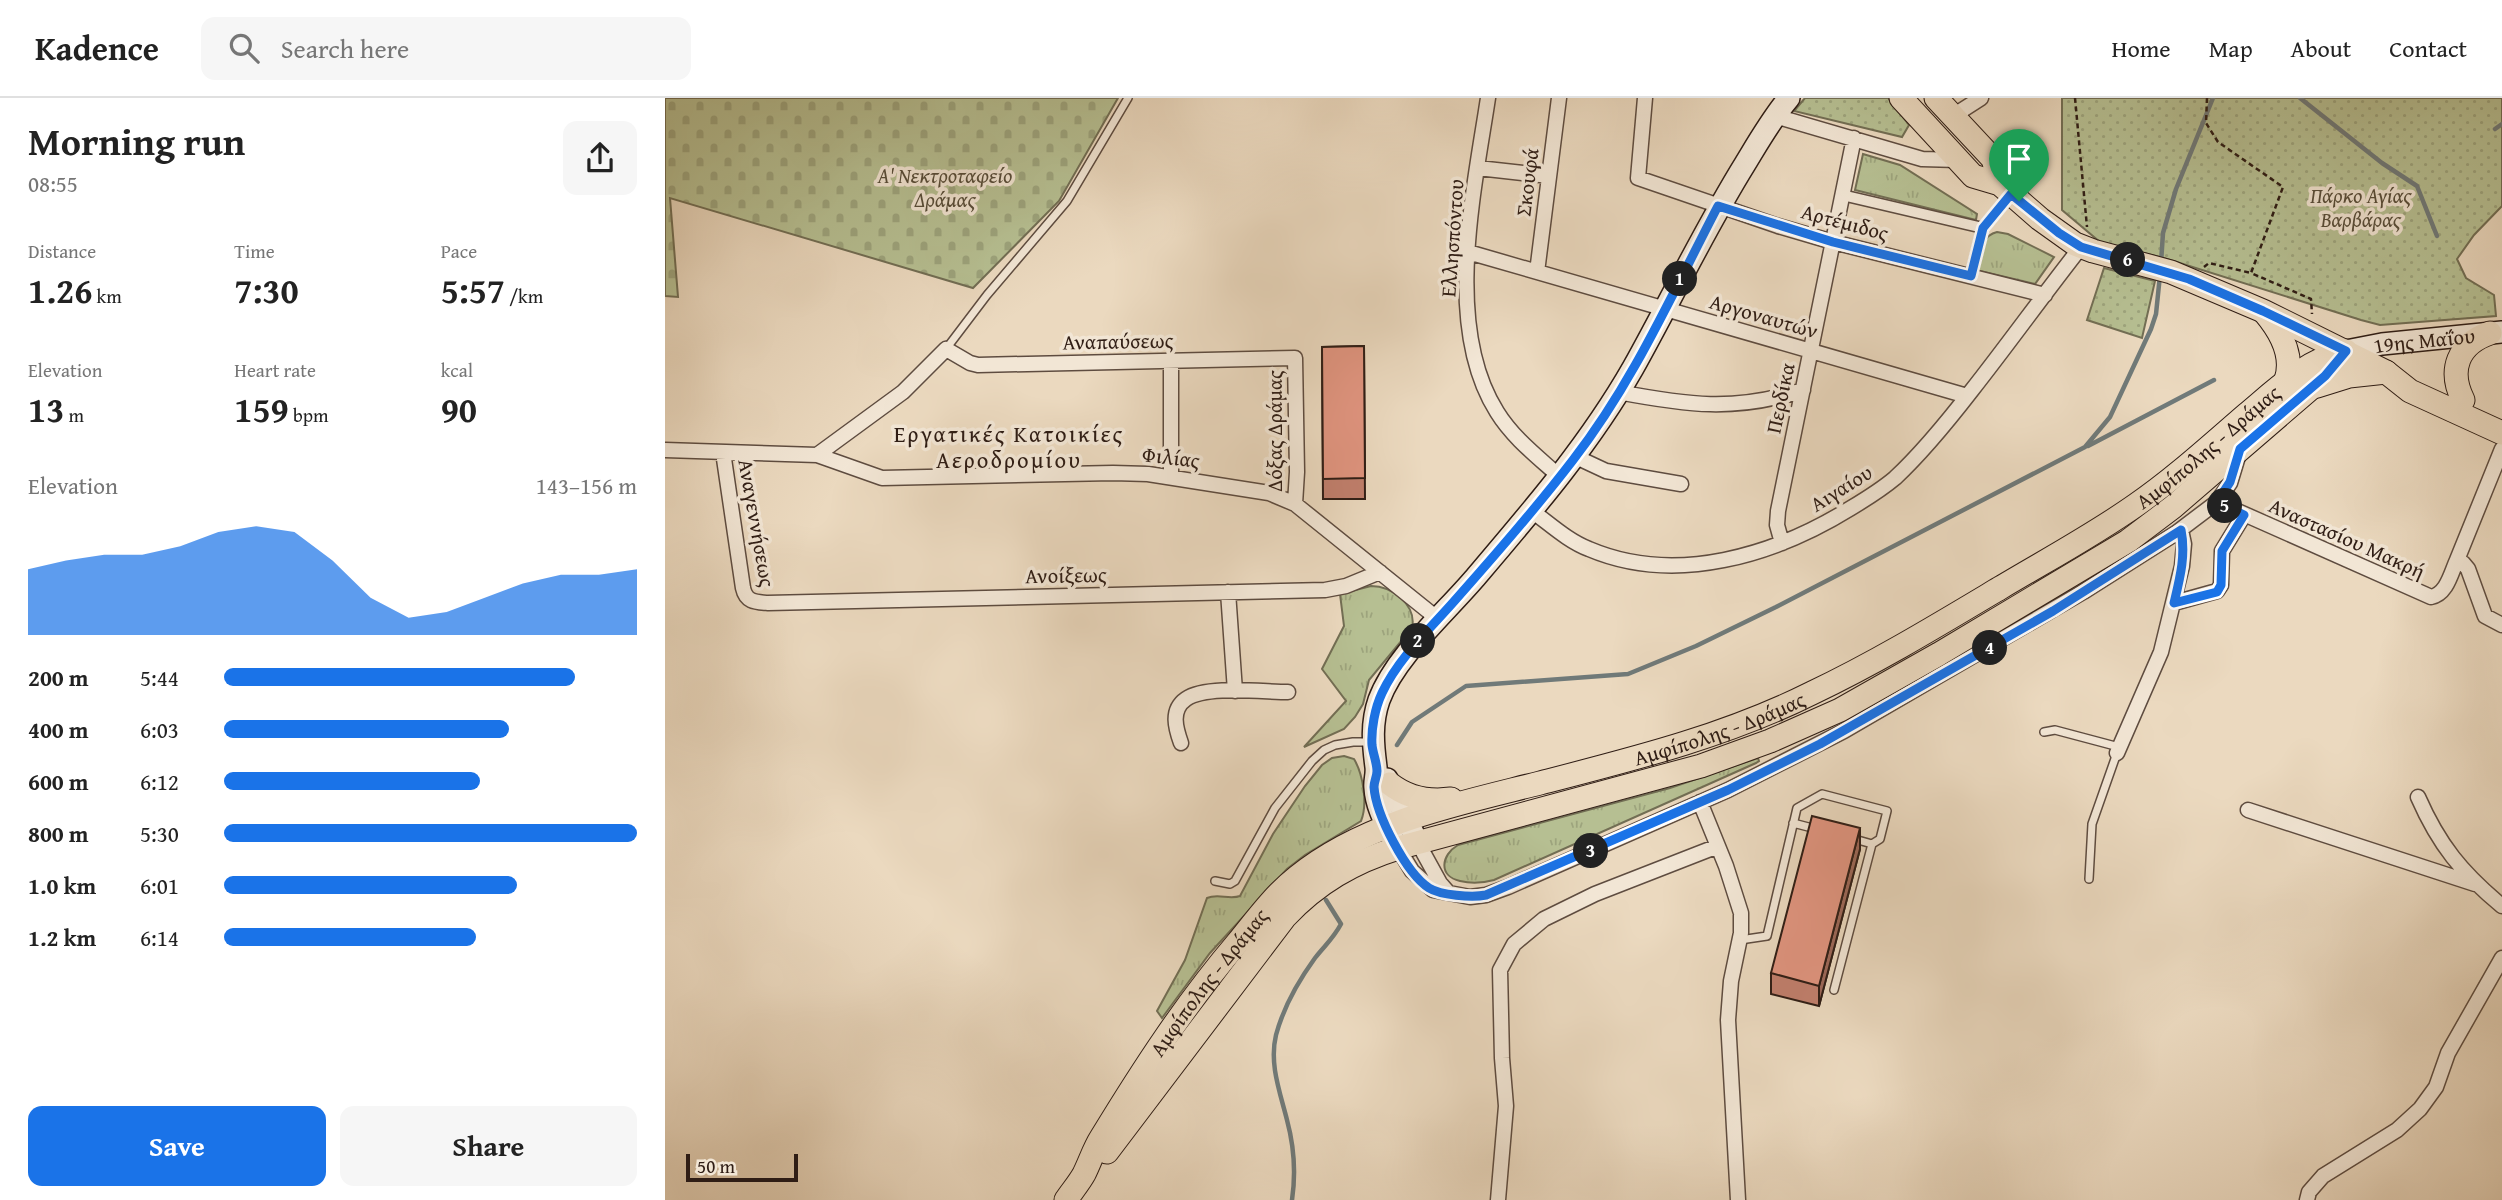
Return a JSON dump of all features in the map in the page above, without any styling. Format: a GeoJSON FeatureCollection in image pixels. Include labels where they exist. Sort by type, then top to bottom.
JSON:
{"type":"FeatureCollection","features":[{"type":"Feature","properties":{"kind":"main road"},"geometry":{"type":"LineString","coordinates":[[1408,846],[1397,823],[1378,763],[1375,716],[1382,693],[1394,671],[1576,457],[1618,392],[1718,206],[1789,98]]}},
{"type":"Feature","properties":{"kind":"main road"},"geometry":{"type":"LineString","coordinates":[[1901,98],[1973,176],[2005,189],[2059,233],[2081,247],[2171,272],[2263,311],[2386,372],[2410,391],[2502,433]]}},
{"type":"Feature","properties":{"kind":"main road"},"geometry":{"type":"LineString","coordinates":[[1936,98],[1993,159],[2005,189]]}},
{"type":"Feature","properties":{"kind":"main road"},"geometry":{"type":"LineString","coordinates":[[2263,311],[2276,326],[2284,345],[2288,364],[2286,380]]}},
{"type":"Feature","properties":{"kind":"main road"},"geometry":{"type":"LineString","coordinates":[[2463,400],[2455,377],[2457,365],[2469,344],[2496,332]]}},
{"type":"Feature","properties":{"kind":"main road","name":"19ης Μαΐου"},"geometry":{"type":"LineString","coordinates":[[2346,351],[2382,344],[2496,332]]}},
{"type":"Feature","properties":{"kind":"main road","name":"Αμφίπολης - Δράμας"},"geometry":{"type":"LineString","coordinates":[[1066,1200],[1084,1173],[1097,1163],[1125,1131],[1312,879],[1350,843],[1397,823],[1724,731],[1838,681],[1943,622],[2123,514],[2171,479],[2286,380],[2308,365],[2346,351]]}},
{"type":"Feature","properties":{"kind":"main road","name":"Αμφίπολης - Δράμας"},"geometry":{"type":"LineString","coordinates":[[1312,879],[1505,817],[1701,766],[1815,722],[1939,654],[2108,554],[2156,521],[2325,376],[2346,351]]}},
{"type":"Feature","properties":{"kind":"main road"},"geometry":{"type":"LineString","coordinates":[[2306,391],[2327,381],[2386,372],[2417,378],[2502,418]]}},
{"type":"Feature","properties":{"kind":"main road"},"geometry":{"type":"LineString","coordinates":[[1378,763],[1402,792],[1417,798],[1444,800],[1551,780]]}},
{"type":"Feature","properties":{"kind":"street","name":"Ελλησπόντου"},"geometry":{"type":"LineString","coordinates":[[1488,98],[1468,252],[1470,331],[1487,393],[1498,414],[1560,477]]}},
{"type":"Feature","properties":{"kind":"street","name":"Σκουφά"},"geometry":{"type":"LineString","coordinates":[[1537,272],[1559,98]]}},
{"type":"Feature","properties":{"kind":"street","name":"Αρτέμιδος"},"geometry":{"type":"LineString","coordinates":[[1645,98],[1637,178],[1833,242],[2045,295]]}},
{"type":"Feature","properties":{"kind":"street"},"geometry":{"type":"LineString","coordinates":[[1953,116],[1981,98]]}},
{"type":"Feature","properties":{"kind":"street"},"geometry":{"type":"LineString","coordinates":[[1775,116],[1922,159],[1958,160]]}},
{"type":"Feature","properties":{"kind":"street","name":"Περδίκα"},"geometry":{"type":"LineString","coordinates":[[1782,543],[1777,525],[1778,511],[1854,138]]}},
{"type":"Feature","properties":{"kind":"street"},"geometry":{"type":"LineString","coordinates":[[1478,168],[1549,176]]}},
{"type":"Feature","properties":{"kind":"street"},"geometry":{"type":"LineString","coordinates":[[1971,276],[1983,228],[2005,189]]}},
{"type":"Feature","properties":{"kind":"street"},"geometry":{"type":"LineString","coordinates":[[1842,195],[1983,228]]}},
{"type":"Feature","properties":{"kind":"street","name":"Αιγαίου"},"geometry":{"type":"LineString","coordinates":[[1532,511],[1588,549],[1621,560],[1649,565],[1674,566],[1747,555],[1823,525],[1885,485],[1915,457],[1967,396],[2081,247]]}},
{"type":"Feature","properties":{"kind":"street","name":"Αργοναυτών"},"geometry":{"type":"LineString","coordinates":[[1468,252],[1967,396]]}},
{"type":"Feature","properties":{"kind":"street","name":"Αναπαύσεως"},"geometry":{"type":"LineString","coordinates":[[946,349],[978,365],[1295,358]]}},
{"type":"Feature","properties":{"kind":"street"},"geometry":{"type":"LineString","coordinates":[[817,455],[903,392],[946,349]]}},
{"type":"Feature","properties":{"kind":"street","name":"Δόξας Δράμας"},"geometry":{"type":"LineString","coordinates":[[1295,358],[1295,504]]}},
{"type":"Feature","properties":{"kind":"street"},"geometry":{"type":"LineString","coordinates":[[1171,360],[1171,476]]}},
{"type":"Feature","properties":{"kind":"street"},"geometry":{"type":"LineString","coordinates":[[1618,392],[1714,406],[1748,404],[1803,390]]}},
{"type":"Feature","properties":{"kind":"street"},"geometry":{"type":"LineString","coordinates":[[1408,846],[1412,871],[1427,886],[1437,891],[1470,897],[1496,892],[1700,802],[1803,753],[2063,605],[2181,530],[2217,502],[2230,482],[2240,449]]}},
{"type":"Feature","properties":{"kind":"street"},"geometry":{"type":"LineString","coordinates":[[2457,560],[2502,449]]}},
{"type":"Feature","properties":{"kind":"street","name":"Φιλίας"},"geometry":{"type":"LineString","coordinates":[[665,450],[817,455],[883,478],[1113,472],[1171,476],[1269,494],[1295,504],[1438,619]]}},
{"type":"Feature","properties":{"kind":"street","name":"Αναγεννήσεως"},"geometry":{"type":"LineString","coordinates":[[723,452],[743,588],[746,597],[751,601]]}},
{"type":"Feature","properties":{"kind":"street"},"geometry":{"type":"LineString","coordinates":[[1576,457],[1606,471],[1681,484]]}},
{"type":"Feature","properties":{"kind":"street","name":"Αναστασίου Μακρή"},"geometry":{"type":"LineString","coordinates":[[2217,502],[2431,597],[2436,597],[2444,590],[2457,560],[2463,562],[2485,616],[2502,625]]}},
{"type":"Feature","properties":{"kind":"street"},"geometry":{"type":"LineString","coordinates":[[2174,603],[2217,592],[2221,585],[2222,551],[2244,515]]}},
{"type":"Feature","properties":{"kind":"street"},"geometry":{"type":"LineString","coordinates":[[2118,750],[2157,665],[2183,559],[2181,530]]}},
{"type":"Feature","properties":{"kind":"street","name":"Ανοίξεως"},"geometry":{"type":"LineString","coordinates":[[751,601],[1336,589],[1380,572]]}},
{"type":"Feature","properties":{"kind":"street"},"geometry":{"type":"LineString","coordinates":[[1228,592],[1235,691]]}},
{"type":"Feature","properties":{"kind":"street"},"geometry":{"type":"LineString","coordinates":[[1181,743],[1175,727],[1176,713],[1187,698],[1207,692],[1288,692]]}},
{"type":"Feature","properties":{"kind":"street"},"geometry":{"type":"LineString","coordinates":[[2418,797],[2441,843],[2475,884],[2502,906]]}},
{"type":"Feature","properties":{"kind":"street"},"geometry":{"type":"LineString","coordinates":[[1700,802],[1740,910],[1740,940],[1731,981],[1728,1020],[1738,1200]]}},
{"type":"Feature","properties":{"kind":"street"},"geometry":{"type":"LineString","coordinates":[[2248,810],[2475,884]]}},
{"type":"Feature","properties":{"kind":"street"},"geometry":{"type":"LineString","coordinates":[[1408,846],[1447,891]]}},
{"type":"Feature","properties":{"kind":"street"},"geometry":{"type":"LineString","coordinates":[[1498,1200],[1506,1106],[1500,970],[1514,944],[1543,919],[1595,894],[1718,846]]}},
{"type":"Feature","properties":{"kind":"street"},"geometry":{"type":"LineString","coordinates":[[2307,1200],[2309,1192],[2323,1176],[2397,1130],[2420,1109],[2436,1087],[2448,1053],[2502,958]]}},
{"type":"Feature","properties":{"kind":"lane"},"geometry":{"type":"LineString","coordinates":[[946,349],[987,295],[1067,201],[1128,98]]}},
{"type":"Feature","properties":{"kind":"lane"},"geometry":{"type":"LineString","coordinates":[[2044,732],[2055,730],[2118,750],[2092,824],[2089,879]]}},
{"type":"Feature","properties":{"kind":"lane"},"geometry":{"type":"LineString","coordinates":[[1215,881],[1230,884],[1235,881],[1275,808],[1315,757],[1329,747],[1341,744],[1378,763]]}},
{"type":"Feature","properties":{"kind":"lane"},"geometry":{"type":"LineString","coordinates":[[1740,940],[1767,936],[1797,808],[1820,794],[1887,810],[1880,839],[1872,844],[1834,990]]}},
{"type":"Feature","properties":{"kind":"lane"},"geometry":{"type":"LineString","coordinates":[[1793,823],[1819,830]]}},
{"type":"Feature","properties":{"kind":"lane"},"geometry":{"type":"LineString","coordinates":[[1846,837],[1872,844]]}},
{"type":"Feature","properties":{"kind":"path"},"geometry":{"type":"LineString","coordinates":[[2075,98],[2087,225],[2081,247]]}},
{"type":"Feature","properties":{"kind":"path"},"geometry":{"type":"LineString","coordinates":[[2207,98],[2206,123],[2218,142],[2283,187],[2251,273]]}},
{"type":"Feature","properties":{"kind":"path"},"geometry":{"type":"LineString","coordinates":[[2171,272],[2209,263],[2251,273],[2311,299],[2314,335]]}},
{"type":"Feature","properties":{"kind":"green space","name":"Α' Νεκτροταφείο Δράμας"},"geometry":{"type":"Polygon","coordinates":[[[665,98],[1118,98],[1059,201],[973,288],[670,198],[678,297],[665,296],[665,98]]]}},
{"type":"Feature","properties":{"kind":"green space"},"geometry":{"type":"Polygon","coordinates":[[[1805,98],[1888,98],[1909,125],[1902,137],[1794,111],[1805,98]]]}},
{"type":"Feature","properties":{"kind":"green space","name":"Πάρκο Αγίας Βαρβάρας"},"geometry":{"type":"Polygon","coordinates":[[[2062,98],[2502,98],[2502,206],[2474,235],[2457,259],[2466,278],[2494,295],[2496,316],[2380,325],[2164,258],[2100,242],[2062,210],[2062,98]]]}},
{"type":"Feature","properties":{"kind":"green space"},"geometry":{"type":"Polygon","coordinates":[[[1863,154],[1900,165],[1977,214],[1976,220],[1855,190],[1863,154]]]}},
{"type":"Feature","properties":{"kind":"green space"},"geometry":{"type":"Polygon","coordinates":[[[1997,232],[2008,234],[2054,257],[2035,284],[1976,270],[1984,242],[1997,232]]]}},
{"type":"Feature","properties":{"kind":"green space"},"geometry":{"type":"Polygon","coordinates":[[[2104,268],[2155,281],[2142,338],[2087,320],[2104,268]]]}},
{"type":"Feature","properties":{"kind":"green space"},"geometry":{"type":"Polygon","coordinates":[[[1371,586],[1387,589],[1401,598],[1411,612],[1412,628],[1369,680],[1363,704],[1355,717],[1344,729],[1304,747],[1346,701],[1322,669],[1344,626],[1340,594],[1371,586]]]}},
{"type":"Feature","properties":{"kind":"green space"},"geometry":{"type":"Polygon","coordinates":[[[1344,756],[1354,759],[1362,781],[1364,806],[1361,821],[1287,869],[1210,953],[1162,1018],[1157,1011],[1185,960],[1207,898],[1240,896],[1273,834],[1305,786],[1322,765],[1332,758],[1344,756]]]}},
{"type":"Feature","properties":{"kind":"green space"},"geometry":{"type":"Polygon","coordinates":[[[1758,758],[1756,763],[1494,880],[1464,882],[1448,875],[1445,870],[1445,859],[1458,845],[1670,788],[1758,758]]]}},
{"type":"Feature","properties":{"kind":"building"},"geometry":{"type":"Polygon","coordinates":[[[1364,346],[1365,478],[1323,479],[1322,347],[1364,346]]]}},
{"type":"Feature","properties":{"kind":"building"},"geometry":{"type":"Polygon","coordinates":[[[1812,816],[1860,828],[1819,986],[1771,973],[1812,816]]]}},
{"type":"Feature","properties":{"kind":"waterway"},"geometry":{"type":"LineString","coordinates":[[2161,263],[2163,233],[2176,189],[2213,98]]}},
{"type":"Feature","properties":{"kind":"waterway"},"geometry":{"type":"LineString","coordinates":[[2300,98],[2382,163],[2417,186],[2437,236]]}},
{"type":"Feature","properties":{"kind":"waterway"},"geometry":{"type":"LineString","coordinates":[[2495,129],[2502,124]]}},
{"type":"Feature","properties":{"kind":"waterway"},"geometry":{"type":"LineString","coordinates":[[1397,745],[1412,722],[1466,686],[1628,674],[1696,646],[2085,447],[2110,417],[2151,329],[2156,314],[2160,275]]}},
{"type":"Feature","properties":{"kind":"waterway"},"geometry":{"type":"LineString","coordinates":[[2088,446],[2214,380]]}},
{"type":"Feature","properties":{"kind":"waterway"},"geometry":{"type":"LineString","coordinates":[[1292,1200],[1293,1150],[1276,1078],[1274,1046],[1283,1015],[1297,985],[1341,924],[1326,900]]}},
{"type":"Feature","properties":{"kind":"district","name":"Εργατικές Κατοικίες Αεροδρομίου"},"geometry":{"type":"Point","coordinates":[1009,446]}},
{"type":"Feature","properties":{"kind":"route"},"geometry":{"type":"LineString","coordinates":[[2011,194],[2019,201],[2039,219],[2081,247],[2189,279],[2346,351],[2325,376],[2240,449],[2227,489],[2217,502],[2244,515],[2222,551],[2221,585],[2217,592],[2174,603],[2183,559],[2181,530],[2004,640],[1924,686],[1820,744],[1728,790],[1496,892],[1462,897],[1427,886],[1403,858],[1387,827],[1377,799],[1374,782],[1377,772],[1372,742],[1375,716],[1382,693],[1394,671],[1426,632],[1472,582],[1576,457],[1631,371],[1718,206],[1833,242],[1971,276],[1983,228],[2011,194]]}}]}
